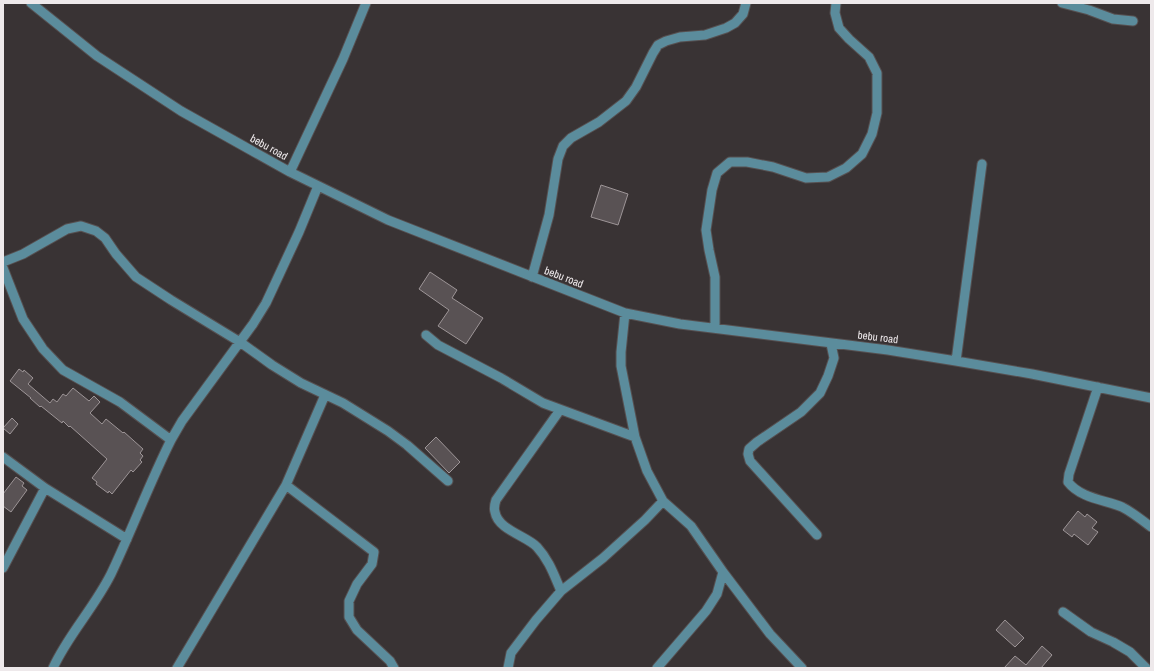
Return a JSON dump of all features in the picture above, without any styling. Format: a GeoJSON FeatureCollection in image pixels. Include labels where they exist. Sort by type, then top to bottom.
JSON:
{"type":"FeatureCollection","features":[{"type":"Feature","properties":{"kind":"street","name":"bebu road"},"geometry":{"type":"LineString","coordinates":[[32,3],[97,56],[174,107],[290,172],[388,220],[625,313],[680,324],[888,350],[956,361],[1151,398]]}},
{"type":"Feature","properties":{"kind":"street"},"geometry":{"type":"LineString","coordinates":[[290,172],[343,59],[366,3]]}},
{"type":"Feature","properties":{"kind":"street"},"geometry":{"type":"LineString","coordinates":[[532,277],[549,215],[558,159],[563,146],[571,138],[599,122],[626,101],[636,87],[658,45],[680,37],[705,35],[726,28],[735,23],[743,14],[746,3]]}},
{"type":"Feature","properties":{"kind":"street"},"geometry":{"type":"LineString","coordinates":[[715,328],[715,277],[706,230],[712,190],[717,173],[730,162],[747,162],[773,167],[806,178],[828,177],[846,168],[862,154],[872,134],[878,113],[877,73],[869,56],[849,39],[839,28],[836,3]]}},
{"type":"Feature","properties":{"kind":"street"},"geometry":{"type":"LineString","coordinates":[[1062,3],[1089,10],[1113,19],[1133,21]]}},
{"type":"Feature","properties":{"kind":"street"},"geometry":{"type":"LineString","coordinates":[[956,361],[982,164]]}},
{"type":"Feature","properties":{"kind":"street"},"geometry":{"type":"LineString","coordinates":[[53,668],[61,650],[94,605],[110,575],[171,440],[182,421],[240,342],[266,303],[299,232],[318,186]]}},
{"type":"Feature","properties":{"kind":"street"},"geometry":{"type":"LineString","coordinates":[[3,262],[23,254],[67,228],[81,226],[96,230],[105,238],[116,254],[136,277],[240,342],[272,365],[301,383],[344,403],[388,431],[407,445],[448,481]]}},
{"type":"Feature","properties":{"kind":"street"},"geometry":{"type":"LineString","coordinates":[[3,268],[23,319],[43,349],[63,370],[120,402],[171,440]]}},
{"type":"Feature","properties":{"kind":"street"},"geometry":{"type":"LineString","coordinates":[[625,313],[621,366],[635,437],[646,471],[663,501],[691,526],[723,572],[770,634],[802,668]]}},
{"type":"Feature","properties":{"kind":"street"},"geometry":{"type":"LineString","coordinates":[[426,335],[438,345],[501,378],[543,403],[635,437]]}},
{"type":"Feature","properties":{"kind":"street"},"geometry":{"type":"LineString","coordinates":[[817,535],[750,461],[748,454],[749,449],[757,442],[801,412],[820,393],[834,358],[831,344]]}},
{"type":"Feature","properties":{"kind":"street"},"geometry":{"type":"LineString","coordinates":[[1098,387],[1069,474],[1068,482],[1073,488],[1084,494],[1122,508],[1151,527]]}},
{"type":"Feature","properties":{"kind":"street"},"geometry":{"type":"LineString","coordinates":[[177,668],[286,485],[325,395]]}},
{"type":"Feature","properties":{"kind":"street"},"geometry":{"type":"LineString","coordinates":[[560,410],[496,500],[495,512],[500,521],[513,532],[536,546],[548,561],[561,591]]}},
{"type":"Feature","properties":{"kind":"street"},"geometry":{"type":"LineString","coordinates":[[3,457],[45,488],[127,539]]}},
{"type":"Feature","properties":{"kind":"street"},"geometry":{"type":"LineString","coordinates":[[286,485],[374,552],[372,564],[357,584],[349,601],[350,617],[357,630],[390,661],[394,668]]}},
{"type":"Feature","properties":{"kind":"street"},"geometry":{"type":"LineString","coordinates":[[3,568],[45,488]]}},
{"type":"Feature","properties":{"kind":"street"},"geometry":{"type":"LineString","coordinates":[[508,668],[511,653],[536,620],[561,591],[645,520],[663,501]]}},
{"type":"Feature","properties":{"kind":"street"},"geometry":{"type":"LineString","coordinates":[[657,668],[706,611],[717,594],[723,572]]}},
{"type":"Feature","properties":{"kind":"street"},"geometry":{"type":"LineString","coordinates":[[1063,612],[1092,632],[1130,652],[1146,668]]}},
{"type":"Feature","properties":{"kind":"building"},"geometry":{"type":"Polygon","coordinates":[[[601,185],[628,194],[618,225],[591,217],[601,185]]]}},
{"type":"Feature","properties":{"kind":"building"},"geometry":{"type":"Polygon","coordinates":[[[430,272],[457,290],[452,298],[483,318],[466,344],[438,326],[449,310],[419,289],[430,272]]]}},
{"type":"Feature","properties":{"kind":"building"},"geometry":{"type":"Polygon","coordinates":[[[19,369],[23,372],[24,370],[33,378],[28,384],[50,403],[53,399],[57,402],[63,394],[66,396],[73,388],[89,401],[94,396],[100,402],[90,413],[102,424],[106,419],[123,433],[124,432],[143,449],[140,453],[143,456],[140,460],[142,462],[133,472],[131,470],[112,494],[109,491],[108,493],[96,484],[97,482],[92,478],[107,459],[70,426],[69,427],[63,421],[62,423],[41,406],[40,407],[10,381],[19,369]]]}},
{"type":"Feature","properties":{"kind":"building"},"geometry":{"type":"Polygon","coordinates":[[[12,418],[18,424],[10,434],[3,428],[12,418]]]}},
{"type":"Feature","properties":{"kind":"building"},"geometry":{"type":"Polygon","coordinates":[[[436,437],[460,462],[449,473],[425,448],[436,437]]]}},
{"type":"Feature","properties":{"kind":"building"},"geometry":{"type":"Polygon","coordinates":[[[16,477],[24,483],[22,486],[27,490],[11,512],[3,506],[3,494],[16,477]]]}},
{"type":"Feature","properties":{"kind":"building"},"geometry":{"type":"Polygon","coordinates":[[[1078,511],[1085,517],[1087,514],[1097,522],[1092,528],[1098,532],[1088,545],[1074,534],[1072,537],[1063,530],[1078,511]]]}},
{"type":"Feature","properties":{"kind":"building"},"geometry":{"type":"Polygon","coordinates":[[[1005,620],[1024,638],[1015,647],[996,630],[1005,620]]]}},
{"type":"Feature","properties":{"kind":"building"},"geometry":{"type":"Polygon","coordinates":[[[1042,646],[1052,655],[1041,668],[1004,668],[1015,656],[1026,665],[1042,646]]]}}]}
